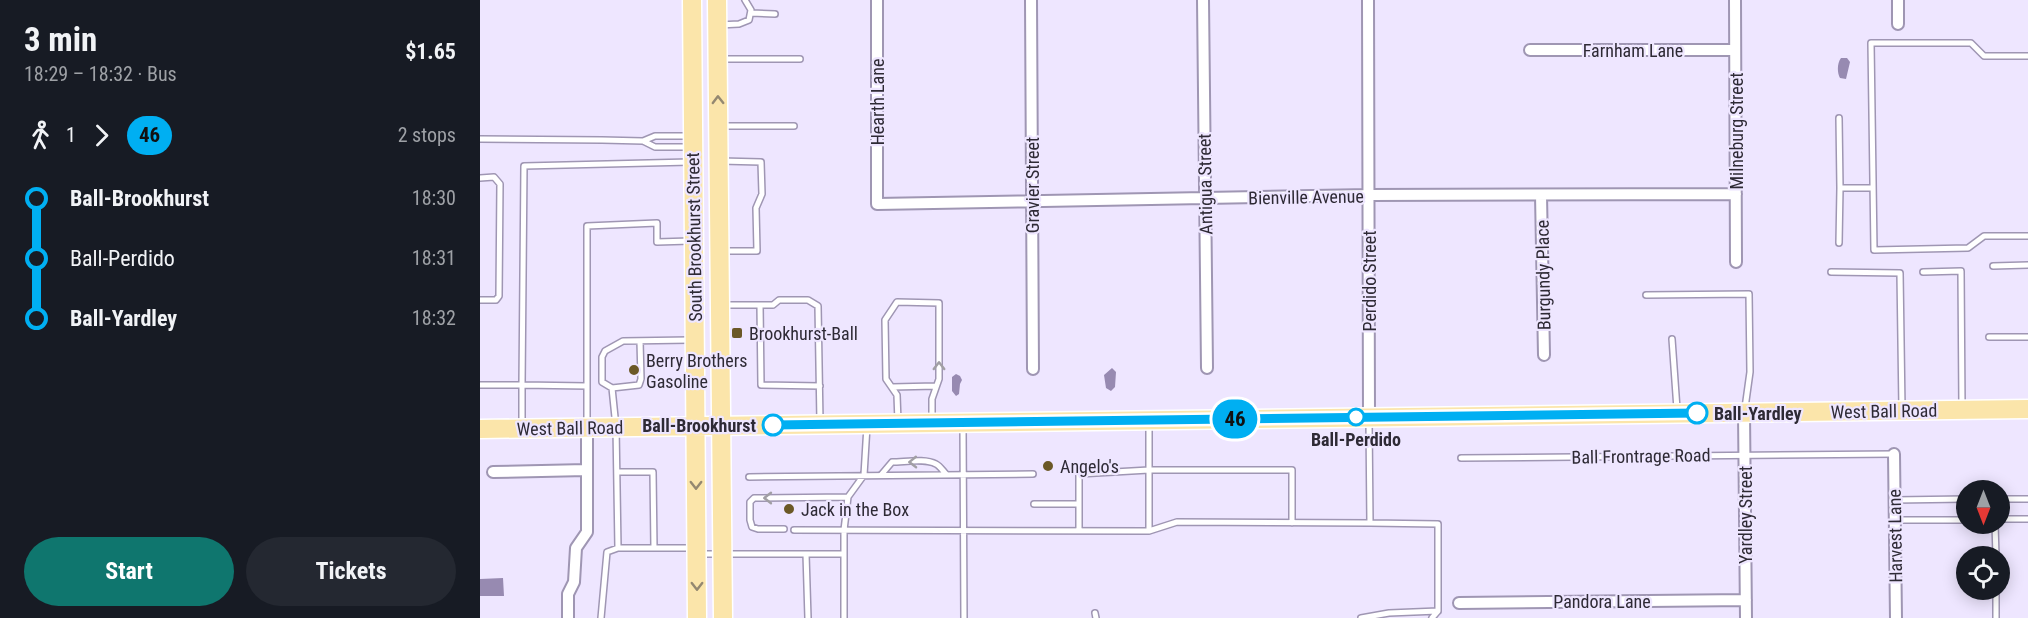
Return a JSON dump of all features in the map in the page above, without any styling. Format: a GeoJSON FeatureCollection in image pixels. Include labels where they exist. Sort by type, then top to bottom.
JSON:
{"type":"FeatureCollection","features":[{"type":"Feature","properties":{"kind":"main road","name":"South Brookhurst Street"},"geometry":{"type":"LineString","coordinates":[[692,0],[697,618]]}},
{"type":"Feature","properties":{"kind":"main road"},"geometry":{"type":"LineString","coordinates":[[707,0],[709,18],[718,25]]}},
{"type":"Feature","properties":{"kind":"main road","name":"South Brookhurst Street"},"geometry":{"type":"LineString","coordinates":[[717,0],[723,618]]}},
{"type":"Feature","properties":{"kind":"main road","name":"West Ball Road"},"geometry":{"type":"LineString","coordinates":[[480,429],[2028,409]]}},
{"type":"Feature","properties":{"kind":"street","name":"Hearth Lane"},"geometry":{"type":"LineString","coordinates":[[877,0],[877,204]]}},
{"type":"Feature","properties":{"kind":"street","name":"Gravier Street"},"geometry":{"type":"LineString","coordinates":[[1031,0],[1033,369]]}},
{"type":"Feature","properties":{"kind":"street","name":"Antigua Street"},"geometry":{"type":"LineString","coordinates":[[1203,0],[1206,368]]}},
{"type":"Feature","properties":{"kind":"street","name":"Perdido Street"},"geometry":{"type":"LineString","coordinates":[[1368,0],[1369,417]]}},
{"type":"Feature","properties":{"kind":"street","name":"Milneburg Street"},"geometry":{"type":"LineString","coordinates":[[1735,0],[1736,262]]}},
{"type":"Feature","properties":{"kind":"street"},"geometry":{"type":"LineString","coordinates":[[1898,0],[1898,24]]}},
{"type":"Feature","properties":{"kind":"street","name":"Farnham Lane"},"geometry":{"type":"LineString","coordinates":[[1530,50],[1735,50]]}},
{"type":"Feature","properties":{"kind":"street","name":"Bienville Avenue"},"geometry":{"type":"LineString","coordinates":[[877,204],[1369,195],[1736,195]]}},
{"type":"Feature","properties":{"kind":"street","name":"Burgundy Place"},"geometry":{"type":"LineString","coordinates":[[1541,195],[1544,355]]}},
{"type":"Feature","properties":{"kind":"street","name":"Yardley Street"},"geometry":{"type":"LineString","coordinates":[[1744,413],[1746,618]]}},
{"type":"Feature","properties":{"kind":"street"},"geometry":{"type":"LineString","coordinates":[[568,618],[568,594],[574,582],[576,548],[587,532],[587,428]]}},
{"type":"Feature","properties":{"kind":"street","name":"Harvest Lane"},"geometry":{"type":"LineString","coordinates":[[1894,454],[1896,618]]}},
{"type":"Feature","properties":{"kind":"street"},"geometry":{"type":"LineString","coordinates":[[493,472],[586,470]]}},
{"type":"Feature","properties":{"kind":"street","name":"Pandora Lane"},"geometry":{"type":"LineString","coordinates":[[1459,603],[1746,600]]}},
{"type":"Feature","properties":{"kind":"lane"},"geometry":{"type":"LineString","coordinates":[[718,25],[743,24],[750,18],[750,6],[745,0]]}},
{"type":"Feature","properties":{"kind":"lane"},"geometry":{"type":"LineString","coordinates":[[751,13],[775,14]]}},
{"type":"Feature","properties":{"kind":"lane"},"geometry":{"type":"LineString","coordinates":[[2028,56],[1984,56],[1971,43],[1871,43],[1874,250],[1968,248],[1984,236],[2028,236]]}},
{"type":"Feature","properties":{"kind":"lane"},"geometry":{"type":"LineString","coordinates":[[718,59],[800,59]]}},
{"type":"Feature","properties":{"kind":"lane"},"geometry":{"type":"LineString","coordinates":[[1839,118],[1839,243]]}},
{"type":"Feature","properties":{"kind":"lane"},"geometry":{"type":"LineString","coordinates":[[719,126],[794,126]]}},
{"type":"Feature","properties":{"kind":"lane"},"geometry":{"type":"LineString","coordinates":[[480,139],[643,141],[655,136],[693,148]]}},
{"type":"Feature","properties":{"kind":"lane"},"geometry":{"type":"LineString","coordinates":[[643,141],[655,147],[693,148]]}},
{"type":"Feature","properties":{"kind":"lane"},"geometry":{"type":"LineString","coordinates":[[522,429],[524,166],[693,148]]}},
{"type":"Feature","properties":{"kind":"lane"},"geometry":{"type":"LineString","coordinates":[[719,161],[761,162],[762,194],[756,208],[757,251],[720,252]]}},
{"type":"Feature","properties":{"kind":"lane"},"geometry":{"type":"LineString","coordinates":[[480,177],[494,177],[500,184],[500,218],[499,296],[496,300],[480,300]]}},
{"type":"Feature","properties":{"kind":"lane"},"geometry":{"type":"LineString","coordinates":[[1840,188],[1873,188]]}},
{"type":"Feature","properties":{"kind":"lane"},"geometry":{"type":"LineString","coordinates":[[587,428],[587,226],[657,223],[657,242],[693,241]]}},
{"type":"Feature","properties":{"kind":"lane"},"geometry":{"type":"LineString","coordinates":[[1993,266],[2028,265]]}},
{"type":"Feature","properties":{"kind":"lane"},"geometry":{"type":"LineString","coordinates":[[1923,272],[1961,271],[1962,410]]}},
{"type":"Feature","properties":{"kind":"lane"},"geometry":{"type":"LineString","coordinates":[[1831,272],[1900,273],[1902,411]]}},
{"type":"Feature","properties":{"kind":"lane"},"geometry":{"type":"LineString","coordinates":[[1646,295],[1749,294],[1750,372],[1744,413]]}},
{"type":"Feature","properties":{"kind":"lane"},"geometry":{"type":"LineString","coordinates":[[720,305],[773,305],[779,300],[808,300],[818,306],[820,424]]}},
{"type":"Feature","properties":{"kind":"lane"},"geometry":{"type":"LineString","coordinates":[[898,423],[897,395],[886,379],[885,320],[897,302],[939,303],[939,379],[932,399],[932,423]]}},
{"type":"Feature","properties":{"kind":"lane"},"geometry":{"type":"LineString","coordinates":[[760,305],[761,385],[820,386]]}},
{"type":"Feature","properties":{"kind":"lane"},"geometry":{"type":"LineString","coordinates":[[1989,337],[2028,337]]}},
{"type":"Feature","properties":{"kind":"lane"},"geometry":{"type":"LineString","coordinates":[[1672,339],[1677,414]]}},
{"type":"Feature","properties":{"kind":"lane"},"geometry":{"type":"LineString","coordinates":[[640,341],[641,379],[639,385],[612,388],[602,382],[602,357],[605,351],[623,341],[695,340]]}},
{"type":"Feature","properties":{"kind":"lane"},"geometry":{"type":"LineString","coordinates":[[480,385],[587,386]]}},
{"type":"Feature","properties":{"kind":"lane"},"geometry":{"type":"LineString","coordinates":[[892,387],[936,386]]}},
{"type":"Feature","properties":{"kind":"lane"},"geometry":{"type":"LineString","coordinates":[[612,388],[616,427],[618,548]]}},
{"type":"Feature","properties":{"kind":"lane"},"geometry":{"type":"LineString","coordinates":[[1369,417],[1371,523]]}},
{"type":"Feature","properties":{"kind":"lane"},"geometry":{"type":"LineString","coordinates":[[1149,420],[1149,531]]}},
{"type":"Feature","properties":{"kind":"lane"},"geometry":{"type":"LineString","coordinates":[[963,423],[964,618]]}},
{"type":"Feature","properties":{"kind":"lane"},"geometry":{"type":"LineString","coordinates":[[844,618],[844,530],[848,497],[864,475],[867,424]]}},
{"type":"Feature","properties":{"kind":"lane","name":"Ball Frontrage Road"},"geometry":{"type":"LineString","coordinates":[[1461,458],[1894,454]]}},
{"type":"Feature","properties":{"kind":"lane"},"geometry":{"type":"LineString","coordinates":[[881,475],[892,462],[916,461],[937,464],[946,474]]}},
{"type":"Feature","properties":{"kind":"lane"},"geometry":{"type":"LineString","coordinates":[[1078,531],[1079,474],[1149,470],[1292,470],[1292,523]]}},
{"type":"Feature","properties":{"kind":"lane"},"geometry":{"type":"LineString","coordinates":[[617,472],[653,472],[654,548]]}},
{"type":"Feature","properties":{"kind":"lane"},"geometry":{"type":"LineString","coordinates":[[749,477],[1033,474]]}},
{"type":"Feature","properties":{"kind":"lane"},"geometry":{"type":"LineString","coordinates":[[784,529],[752,527],[750,502],[754,498],[848,497]]}},
{"type":"Feature","properties":{"kind":"lane"},"geometry":{"type":"LineString","coordinates":[[1895,500],[1956,499]]}},
{"type":"Feature","properties":{"kind":"lane"},"geometry":{"type":"LineString","coordinates":[[2010,499],[2028,499]]}},
{"type":"Feature","properties":{"kind":"lane"},"geometry":{"type":"LineString","coordinates":[[1034,504],[1079,504]]}},
{"type":"Feature","properties":{"kind":"lane"},"geometry":{"type":"LineString","coordinates":[[2010,519],[2028,519]]}},
{"type":"Feature","properties":{"kind":"lane"},"geometry":{"type":"LineString","coordinates":[[1895,520],[1956,520]]}},
{"type":"Feature","properties":{"kind":"lane"},"geometry":{"type":"LineString","coordinates":[[794,530],[1149,531],[1177,522],[1438,524],[1438,611],[1432,618]]}},
{"type":"Feature","properties":{"kind":"lane"},"geometry":{"type":"LineString","coordinates":[[601,618],[607,552],[618,548],[654,548],[722,554],[844,554]]}},
{"type":"Feature","properties":{"kind":"lane"},"geometry":{"type":"LineString","coordinates":[[806,554],[808,618]]}},
{"type":"Feature","properties":{"kind":"lane"},"geometry":{"type":"LineString","coordinates":[[1996,600],[1996,618]]}},
{"type":"Feature","properties":{"kind":"lane"},"geometry":{"type":"LineString","coordinates":[[1361,618],[1389,613],[1438,611]]}},
{"type":"Feature","properties":{"kind":"shaded area"},"geometry":{"type":"Polygon","coordinates":[[[1841,58],[1847,58],[1850,62],[1846,79],[1840,78],[1838,73],[1841,58]]]}},
{"type":"Feature","properties":{"kind":"shaded area"},"geometry":{"type":"Polygon","coordinates":[[[1112,368],[1116,372],[1115,387],[1111,391],[1106,388],[1104,375],[1112,368]]]}},
{"type":"Feature","properties":{"kind":"shaded area"},"geometry":{"type":"Polygon","coordinates":[[[956,374],[962,380],[959,394],[956,396],[952,391],[952,377],[956,374]]]}},
{"type":"Feature","properties":{"kind":"shaded area"},"geometry":{"type":"Polygon","coordinates":[[[503,578],[504,596],[480,596],[480,579],[503,578]]]}},
{"type":"Feature","properties":{"kind":"bus line","name":"46"},"geometry":{"type":"LineString","coordinates":[[773,425],[1697,413]]}},
{"type":"Feature","properties":{"kind":"place","name":"Brookhurst-Ball"},"geometry":{"type":"Point","coordinates":[737,333]}},
{"type":"Feature","properties":{"kind":"place","name":"Berry Brothers Gasoline"},"geometry":{"type":"Point","coordinates":[634,370]}},
{"type":"Feature","properties":{"kind":"place","name":"Ball-Yardley"},"geometry":{"type":"Point","coordinates":[1697,413]}},
{"type":"Feature","properties":{"kind":"place","name":"Ball-Perdido"},"geometry":{"type":"Point","coordinates":[1356,417]}},
{"type":"Feature","properties":{"kind":"place","name":"Ball-Brookhurst"},"geometry":{"type":"Point","coordinates":[773,425]}},
{"type":"Feature","properties":{"kind":"place","name":"Angelo's"},"geometry":{"type":"Point","coordinates":[1048,466]}},
{"type":"Feature","properties":{"kind":"place","name":"Jack in the Box"},"geometry":{"type":"Point","coordinates":[789,509]}}]}
